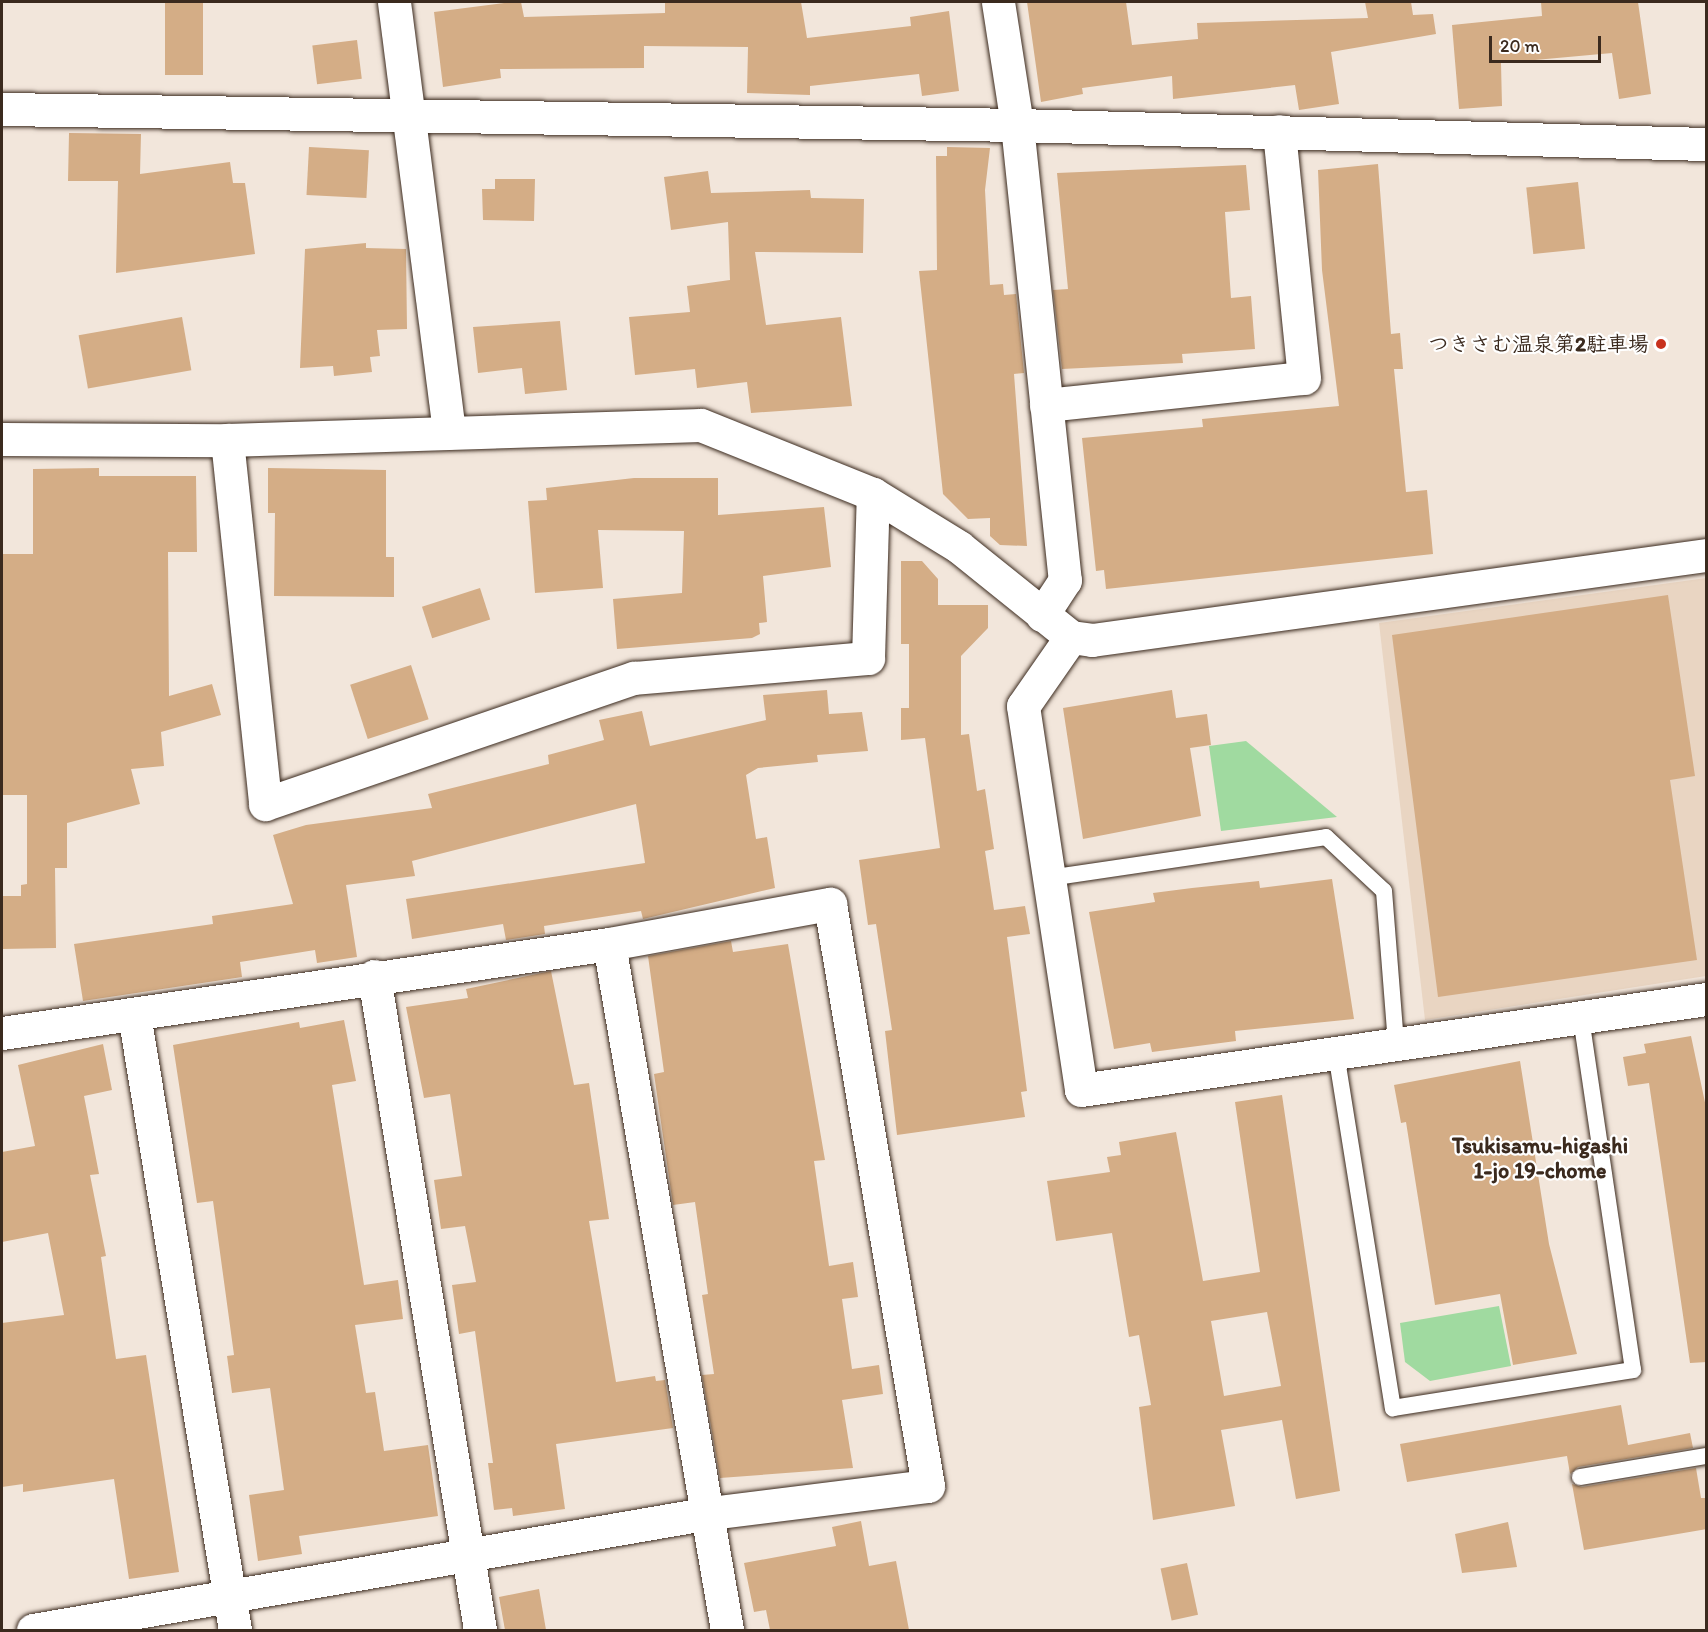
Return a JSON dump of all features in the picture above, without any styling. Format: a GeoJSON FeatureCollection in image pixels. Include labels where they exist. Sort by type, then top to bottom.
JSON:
{"type":"FeatureCollection","features":[{"type":"Feature","properties":{"kind":"street"},"geometry":{"type":"LineString","coordinates":[[394,2],[411,114],[449,433]]}},
{"type":"Feature","properties":{"kind":"street"},"geometry":{"type":"LineString","coordinates":[[998,2],[1017,125],[1065,580],[1042,615]]}},
{"type":"Feature","properties":{"kind":"street"},"geometry":{"type":"LineString","coordinates":[[2,109],[1017,125],[1707,144]]}},
{"type":"Feature","properties":{"kind":"street"},"geometry":{"type":"LineString","coordinates":[[1046,405],[1304,378],[1278,131]]}},
{"type":"Feature","properties":{"kind":"street"},"geometry":{"type":"LineString","coordinates":[[2,439],[227,440],[700,425],[873,494],[959,548],[1071,637],[1104,639],[1707,555]]}},
{"type":"Feature","properties":{"kind":"street"},"geometry":{"type":"LineString","coordinates":[[227,440],[265,804],[634,678],[868,658],[873,494]]}},
{"type":"Feature","properties":{"kind":"street"},"geometry":{"type":"LineString","coordinates":[[1071,637],[1023,706],[1081,1090],[1707,999]]}},
{"type":"Feature","properties":{"kind":"street"},"geometry":{"type":"LineString","coordinates":[[2,1033],[375,976],[609,944],[830,904],[928,1486],[705,1514],[33,1630]]}},
{"type":"Feature","properties":{"kind":"street"},"geometry":{"type":"LineString","coordinates":[[609,944],[705,1514],[727,1630]]}},
{"type":"Feature","properties":{"kind":"street"},"geometry":{"type":"LineString","coordinates":[[375,976],[480,1630]]}},
{"type":"Feature","properties":{"kind":"street"},"geometry":{"type":"LineString","coordinates":[[134,1014],[236,1630]]}},
{"type":"Feature","properties":{"kind":"lane"},"geometry":{"type":"LineString","coordinates":[[1049,878],[1326,837],[1384,891],[1396,1044]]}},
{"type":"Feature","properties":{"kind":"lane"},"geometry":{"type":"LineString","coordinates":[[1336,1053],[1393,1408],[1633,1370],[1581,1017]]}},
{"type":"Feature","properties":{"kind":"lane"},"geometry":{"type":"LineString","coordinates":[[1580,1477],[1707,1456]]}},
{"type":"Feature","properties":{"kind":"shaded area"},"geometry":{"type":"Polygon","coordinates":[[[1706,578],[1706,976],[1425,1020],[1379,623],[1706,578]]]}},
{"type":"Feature","properties":{"kind":"green space"},"geometry":{"type":"Polygon","coordinates":[[[1246,741],[1337,817],[1221,831],[1209,746],[1246,741]]]}},
{"type":"Feature","properties":{"kind":"green space"},"geometry":{"type":"Polygon","coordinates":[[[1499,1306],[1511,1366],[1430,1381],[1405,1362],[1400,1323],[1499,1306]]]}},
{"type":"Feature","properties":{"kind":"building"},"geometry":{"type":"Polygon","coordinates":[[[165,2],[203,2],[203,75],[165,75],[165,2]]]}},
{"type":"Feature","properties":{"kind":"building"},"geometry":{"type":"Polygon","coordinates":[[[521,2],[524,17],[665,13],[665,2],[801,2],[807,38],[911,26],[910,17],[949,11],[959,91],[922,96],[919,74],[810,86],[810,95],[747,93],[748,47],[644,46],[644,68],[500,69],[501,78],[443,87],[434,12],[521,2]]]}},
{"type":"Feature","properties":{"kind":"building"},"geometry":{"type":"Polygon","coordinates":[[[1027,2],[1126,2],[1132,45],[1198,39],[1197,23],[1368,18],[1365,2],[1411,2],[1413,15],[1433,14],[1436,34],[1331,52],[1339,104],[1299,110],[1295,85],[1173,99],[1172,76],[1082,88],[1083,94],[1041,102],[1027,2]]]}},
{"type":"Feature","properties":{"kind":"building"},"geometry":{"type":"Polygon","coordinates":[[[1541,2],[1638,2],[1651,94],[1619,99],[1612,53],[1501,63],[1502,106],[1459,109],[1452,25],[1542,16],[1541,2]]]}},
{"type":"Feature","properties":{"kind":"building"},"geometry":{"type":"Polygon","coordinates":[[[357,40],[362,79],[317,84],[312,45],[357,40]]]}},
{"type":"Feature","properties":{"kind":"building"},"geometry":{"type":"Polygon","coordinates":[[[69,133],[141,134],[140,174],[230,162],[233,183],[245,183],[255,254],[116,273],[118,181],[68,181],[69,133]]]}},
{"type":"Feature","properties":{"kind":"building"},"geometry":{"type":"Polygon","coordinates":[[[309,147],[369,150],[366,198],[306,195],[309,147]]]}},
{"type":"Feature","properties":{"kind":"building"},"geometry":{"type":"Polygon","coordinates":[[[947,147],[990,148],[985,190],[990,285],[1003,284],[1004,295],[1016,294],[1024,373],[1014,374],[1027,546],[1000,545],[990,536],[990,518],[968,519],[943,494],[919,271],[937,270],[936,156],[947,156],[947,147]]]}},
{"type":"Feature","properties":{"kind":"building"},"geometry":{"type":"Polygon","coordinates":[[[1378,164],[1391,334],[1400,333],[1403,369],[1394,369],[1406,492],[1427,490],[1433,554],[1106,589],[1104,570],[1096,571],[1082,438],[1203,427],[1202,419],[1339,406],[1322,270],[1318,170],[1378,164]]]}},
{"type":"Feature","properties":{"kind":"building"},"geometry":{"type":"Polygon","coordinates":[[[1246,165],[1250,210],[1225,212],[1231,298],[1251,296],[1255,349],[1182,354],[1183,363],[1062,369],[1053,290],[1068,289],[1057,173],[1246,165]]]}},
{"type":"Feature","properties":{"kind":"building"},"geometry":{"type":"Polygon","coordinates":[[[708,171],[711,193],[810,190],[811,198],[864,199],[863,253],[755,252],[766,325],[841,317],[852,406],[751,413],[747,382],[697,388],[695,369],[635,375],[629,317],[690,312],[687,286],[730,280],[728,222],[671,230],[664,177],[708,171]]]}},
{"type":"Feature","properties":{"kind":"building"},"geometry":{"type":"Polygon","coordinates":[[[495,179],[535,179],[534,221],[483,220],[482,189],[495,189],[495,179]]]}},
{"type":"Feature","properties":{"kind":"building"},"geometry":{"type":"Polygon","coordinates":[[[1578,182],[1585,249],[1533,254],[1526,187],[1578,182]]]}},
{"type":"Feature","properties":{"kind":"building"},"geometry":{"type":"Polygon","coordinates":[[[366,243],[366,248],[406,249],[407,329],[377,330],[380,356],[370,357],[372,372],[334,376],[333,366],[300,368],[305,249],[366,243]]]}},
{"type":"Feature","properties":{"kind":"building"},"geometry":{"type":"Polygon","coordinates":[[[182,317],[191,370],[88,388],[79,335],[182,317]]]}},
{"type":"Feature","properties":{"kind":"building"},"geometry":{"type":"Polygon","coordinates":[[[560,321],[567,390],[525,394],[522,368],[478,373],[473,327],[560,321]]]}},
{"type":"Feature","properties":{"kind":"building"},"geometry":{"type":"Polygon","coordinates":[[[99,468],[99,476],[196,476],[197,552],[168,552],[169,696],[212,684],[221,715],[161,732],[164,766],[131,769],[140,804],[67,823],[67,868],[55,868],[56,948],[2,949],[2,896],[21,896],[21,885],[27,884],[27,795],[2,795],[2,554],[33,554],[33,469],[99,468]]]}},
{"type":"Feature","properties":{"kind":"building"},"geometry":{"type":"Polygon","coordinates":[[[268,468],[386,470],[386,557],[394,557],[394,597],[274,596],[275,513],[268,513],[268,468]]]}},
{"type":"Feature","properties":{"kind":"building"},"geometry":{"type":"Polygon","coordinates":[[[634,478],[718,478],[718,515],[824,507],[831,567],[763,576],[767,622],[759,623],[760,634],[752,638],[617,649],[613,599],[682,593],[684,531],[598,530],[603,588],[535,593],[528,501],[547,500],[546,488],[634,478]]]}},
{"type":"Feature","properties":{"kind":"building"},"geometry":{"type":"Polygon","coordinates":[[[901,561],[922,561],[938,579],[938,605],[988,605],[988,628],[961,656],[961,735],[969,734],[977,791],[985,789],[994,849],[985,851],[994,910],[1025,906],[1030,934],[1007,937],[1027,1091],[1021,1092],[1025,1117],[897,1135],[885,1031],[892,1030],[876,924],[868,925],[859,860],[940,848],[925,738],[901,740],[901,708],[909,708],[909,644],[901,644],[901,561]]]}},
{"type":"Feature","properties":{"kind":"building"},"geometry":{"type":"Polygon","coordinates":[[[480,588],[490,619],[432,638],[422,607],[480,588]]]}},
{"type":"Feature","properties":{"kind":"building"},"geometry":{"type":"Polygon","coordinates":[[[1668,595],[1695,776],[1670,780],[1697,960],[1438,997],[1392,635],[1668,595]]]}},
{"type":"Feature","properties":{"kind":"building"},"geometry":{"type":"Polygon","coordinates":[[[411,665],[429,719],[368,739],[350,685],[411,665]]]}},
{"type":"Feature","properties":{"kind":"building"},"geometry":{"type":"Polygon","coordinates":[[[827,690],[829,714],[862,712],[868,751],[817,755],[818,762],[758,768],[746,775],[756,839],[767,837],[775,888],[643,919],[641,911],[544,926],[545,934],[506,940],[503,924],[412,939],[406,899],[645,863],[636,804],[412,861],[415,876],[346,885],[357,957],[317,963],[315,950],[240,962],[242,977],[83,1001],[74,944],[213,924],[212,916],[293,904],[273,835],[306,825],[432,808],[428,794],[549,764],[548,755],[604,740],[599,720],[642,711],[650,746],[766,720],[763,695],[827,690]]]}},
{"type":"Feature","properties":{"kind":"building"},"geometry":{"type":"Polygon","coordinates":[[[1172,690],[1176,718],[1207,714],[1211,745],[1190,748],[1201,816],[1083,839],[1063,708],[1172,690]]]}},
{"type":"Feature","properties":{"kind":"building"},"geometry":{"type":"Polygon","coordinates":[[[1332,879],[1354,1019],[1235,1031],[1236,1041],[1152,1052],[1150,1043],[1114,1049],[1089,912],[1155,902],[1153,893],[1259,881],[1260,888],[1332,879]]]}},
{"type":"Feature","properties":{"kind":"building"},"geometry":{"type":"Polygon","coordinates":[[[731,941],[733,952],[788,944],[825,1160],[814,1161],[829,1266],[853,1262],[858,1297],[842,1299],[852,1369],[879,1365],[883,1394],[842,1400],[853,1468],[720,1478],[702,1375],[714,1374],[702,1295],[708,1294],[695,1202],[673,1205],[654,1074],[664,1072],[648,956],[731,941]]]}},
{"type":"Feature","properties":{"kind":"building"},"geometry":{"type":"Polygon","coordinates":[[[551,971],[574,1085],[589,1083],[609,1219],[589,1221],[616,1382],[655,1376],[656,1381],[665,1380],[673,1428],[556,1444],[565,1509],[513,1516],[512,1508],[494,1510],[488,1463],[493,1463],[475,1331],[459,1334],[452,1285],[476,1282],[465,1226],[441,1229],[434,1180],[462,1176],[450,1094],[424,1098],[406,1007],[468,998],[466,989],[551,971]]]}},
{"type":"Feature","properties":{"kind":"building"},"geometry":{"type":"Polygon","coordinates":[[[344,1020],[356,1081],[332,1085],[364,1285],[398,1280],[403,1319],[355,1325],[366,1393],[375,1392],[384,1451],[428,1445],[438,1516],[299,1536],[302,1554],[258,1561],[249,1495],[284,1490],[270,1388],[232,1393],[227,1356],[234,1355],[213,1201],[197,1203],[173,1045],[299,1022],[300,1028],[344,1020]]]}},
{"type":"Feature","properties":{"kind":"building"},"geometry":{"type":"Polygon","coordinates":[[[1691,1036],[1707,1112],[1707,1362],[1690,1363],[1649,1083],[1628,1086],[1623,1057],[1646,1053],[1644,1044],[1691,1036]]]}},
{"type":"Feature","properties":{"kind":"building"},"geometry":{"type":"Polygon","coordinates":[[[103,1044],[112,1090],[84,1096],[99,1174],[90,1175],[106,1256],[101,1257],[116,1359],[146,1355],[179,1572],[129,1579],[114,1479],[23,1492],[23,1484],[2,1487],[2,1323],[64,1315],[48,1233],[2,1242],[2,1152],[35,1146],[18,1065],[103,1044]]]}},
{"type":"Feature","properties":{"kind":"building"},"geometry":{"type":"Polygon","coordinates":[[[1520,1061],[1549,1244],[1577,1354],[1513,1365],[1500,1294],[1435,1305],[1406,1122],[1401,1123],[1394,1085],[1520,1061]]]}},
{"type":"Feature","properties":{"kind":"building"},"geometry":{"type":"Polygon","coordinates":[[[1282,1095],[1340,1491],[1296,1499],[1282,1420],[1221,1430],[1235,1506],[1153,1520],[1139,1407],[1151,1405],[1139,1335],[1129,1337],[1112,1233],[1056,1241],[1047,1181],[1110,1172],[1107,1157],[1121,1155],[1119,1142],[1176,1132],[1203,1281],[1260,1272],[1235,1102],[1282,1095]],[[1267,1312],[1211,1321],[1224,1396],[1281,1386],[1267,1312]]]}},
{"type":"Feature","properties":{"kind":"building"},"geometry":{"type":"Polygon","coordinates":[[[1621,1405],[1628,1445],[1690,1433],[1693,1448],[1578,1467],[1570,1474],[1567,1456],[1407,1482],[1400,1444],[1621,1405]]]}},
{"type":"Feature","properties":{"kind":"building"},"geometry":{"type":"Polygon","coordinates":[[[1696,1468],[1701,1498],[1707,1498],[1707,1529],[1584,1550],[1572,1484],[1582,1487],[1696,1468]]]}},
{"type":"Feature","properties":{"kind":"building"},"geometry":{"type":"Polygon","coordinates":[[[861,1521],[869,1566],[896,1561],[909,1630],[770,1630],[766,1610],[754,1612],[744,1563],[836,1546],[832,1527],[861,1521]]]}},
{"type":"Feature","properties":{"kind":"building"},"geometry":{"type":"Polygon","coordinates":[[[1508,1522],[1517,1567],[1462,1573],[1455,1534],[1508,1522]]]}},
{"type":"Feature","properties":{"kind":"building"},"geometry":{"type":"Polygon","coordinates":[[[1187,1563],[1198,1615],[1172,1620],[1161,1569],[1187,1563]]]}},
{"type":"Feature","properties":{"kind":"building"},"geometry":{"type":"Polygon","coordinates":[[[539,1589],[546,1630],[505,1630],[499,1597],[539,1589]]]}},
{"type":"Feature","properties":{"kind":"place","name":"つきさむ温泉第2駐車場"},"geometry":{"type":"Point","coordinates":[1661,344]}},
{"type":"Feature","properties":{"kind":"district","name":"Tsukisamu-higashi 1-jo 19-chome"},"geometry":{"type":"Point","coordinates":[1540,1158]}}]}
